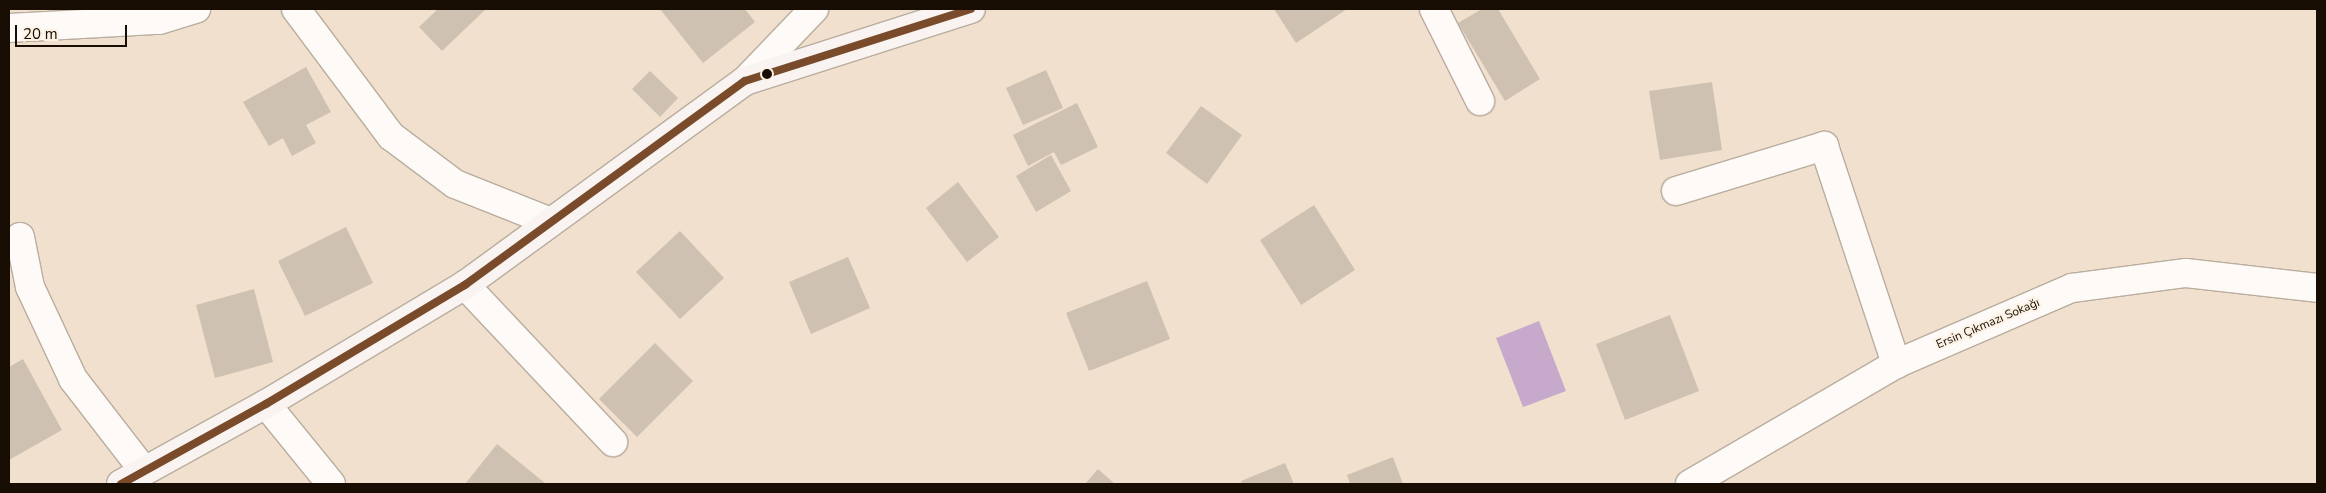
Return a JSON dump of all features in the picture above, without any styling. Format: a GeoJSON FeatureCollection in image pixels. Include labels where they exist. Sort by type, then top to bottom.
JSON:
{"type":"FeatureCollection","features":[{"type":"Feature","properties":{"kind":"street"},"geometry":{"type":"LineString","coordinates":[[9,28],[159,20],[196,9]]}},
{"type":"Feature","properties":{"kind":"street"},"geometry":{"type":"LineString","coordinates":[[296,9],[391,136],[455,184],[550,222]]}},
{"type":"Feature","properties":{"kind":"street"},"geometry":{"type":"LineString","coordinates":[[121,484],[266,404],[465,285],[745,81],[814,9]]}},
{"type":"Feature","properties":{"kind":"street"},"geometry":{"type":"LineString","coordinates":[[745,81],[971,9]]}},
{"type":"Feature","properties":{"kind":"street"},"geometry":{"type":"LineString","coordinates":[[1434,9],[1480,101]]}},
{"type":"Feature","properties":{"kind":"street"},"geometry":{"type":"LineString","coordinates":[[1676,191],[1824,146],[1896,364]]}},
{"type":"Feature","properties":{"kind":"street"},"geometry":{"type":"LineString","coordinates":[[20,237],[30,287],[73,379],[144,471]]}},
{"type":"Feature","properties":{"kind":"street","name":"Ersin Çıkmazı Sokağı"},"geometry":{"type":"LineString","coordinates":[[1690,484],[1896,364],[2072,288],[2186,273],[2317,288]]}},
{"type":"Feature","properties":{"kind":"street"},"geometry":{"type":"LineString","coordinates":[[465,285],[613,442]]}},
{"type":"Feature","properties":{"kind":"street"},"geometry":{"type":"LineString","coordinates":[[266,404],[331,484]]}},
{"type":"Feature","properties":{"kind":"shaded area"},"geometry":{"type":"Polygon","coordinates":[[[1539,321],[1566,391],[1523,407],[1496,338],[1539,321]]]}},
{"type":"Feature","properties":{"kind":"building"},"geometry":{"type":"Polygon","coordinates":[[[438,9],[486,9],[442,51],[419,27],[438,9]]]}},
{"type":"Feature","properties":{"kind":"building"},"geometry":{"type":"Polygon","coordinates":[[[660,9],[745,9],[755,22],[703,63],[660,9]]]}},
{"type":"Feature","properties":{"kind":"building"},"geometry":{"type":"Polygon","coordinates":[[[1274,9],[1347,9],[1296,43],[1274,9]]]}},
{"type":"Feature","properties":{"kind":"building"},"geometry":{"type":"Polygon","coordinates":[[[1482,9],[1498,9],[1540,79],[1505,101],[1458,23],[1482,9]]]}},
{"type":"Feature","properties":{"kind":"building"},"geometry":{"type":"Polygon","coordinates":[[[306,67],[331,112],[306,125],[316,143],[292,156],[283,138],[269,146],[243,102],[306,67]]]}},
{"type":"Feature","properties":{"kind":"building"},"geometry":{"type":"Polygon","coordinates":[[[1046,70],[1063,108],[1023,125],[1006,88],[1046,70]]]}},
{"type":"Feature","properties":{"kind":"building"},"geometry":{"type":"Polygon","coordinates":[[[650,71],[678,98],[660,117],[632,89],[650,71]]]}},
{"type":"Feature","properties":{"kind":"building"},"geometry":{"type":"Polygon","coordinates":[[[1712,82],[1722,150],[1660,160],[1649,91],[1712,82]]]}},
{"type":"Feature","properties":{"kind":"building"},"geometry":{"type":"Polygon","coordinates":[[[1077,103],[1098,147],[1061,165],[1054,152],[1028,166],[1013,135],[1077,103]]]}},
{"type":"Feature","properties":{"kind":"building"},"geometry":{"type":"Polygon","coordinates":[[[1201,106],[1242,135],[1207,184],[1166,153],[1201,106]]]}},
{"type":"Feature","properties":{"kind":"building"},"geometry":{"type":"Polygon","coordinates":[[[1051,155],[1071,191],[1036,212],[1016,176],[1051,155]]]}},
{"type":"Feature","properties":{"kind":"building"},"geometry":{"type":"Polygon","coordinates":[[[958,182],[999,237],[967,262],[926,208],[958,182]]]}},
{"type":"Feature","properties":{"kind":"building"},"geometry":{"type":"Polygon","coordinates":[[[1314,205],[1355,270],[1301,305],[1260,240],[1314,205]]]}},
{"type":"Feature","properties":{"kind":"building"},"geometry":{"type":"Polygon","coordinates":[[[346,227],[373,283],[305,316],[278,261],[346,227]]]}},
{"type":"Feature","properties":{"kind":"building"},"geometry":{"type":"Polygon","coordinates":[[[680,231],[724,278],[680,319],[636,272],[680,231]]]}},
{"type":"Feature","properties":{"kind":"building"},"geometry":{"type":"Polygon","coordinates":[[[848,257],[870,308],[811,334],[789,282],[848,257]]]}},
{"type":"Feature","properties":{"kind":"building"},"geometry":{"type":"Polygon","coordinates":[[[1147,281],[1170,339],[1089,371],[1066,313],[1147,281]]]}},
{"type":"Feature","properties":{"kind":"building"},"geometry":{"type":"Polygon","coordinates":[[[254,289],[273,362],[215,378],[196,305],[254,289]]]}},
{"type":"Feature","properties":{"kind":"building"},"geometry":{"type":"Polygon","coordinates":[[[1670,315],[1699,391],[1625,420],[1596,344],[1670,315]]]}},
{"type":"Feature","properties":{"kind":"building"},"geometry":{"type":"Polygon","coordinates":[[[655,343],[693,381],[637,437],[599,399],[655,343]]]}},
{"type":"Feature","properties":{"kind":"building"},"geometry":{"type":"Polygon","coordinates":[[[23,359],[62,430],[9,460],[9,367],[23,359]]]}},
{"type":"Feature","properties":{"kind":"building"},"geometry":{"type":"Polygon","coordinates":[[[497,444],[545,483],[465,484],[497,444]]]}},
{"type":"Feature","properties":{"kind":"building"},"geometry":{"type":"Polygon","coordinates":[[[1393,457],[1403,484],[1350,484],[1347,475],[1393,457]]]}},
{"type":"Feature","properties":{"kind":"building"},"geometry":{"type":"Polygon","coordinates":[[[1285,463],[1294,484],[1242,484],[1241,481],[1285,463]]]}},
{"type":"Feature","properties":{"kind":"building"},"geometry":{"type":"Polygon","coordinates":[[[1098,469],[1115,484],[1085,484],[1098,469]]]}},
{"type":"Feature","properties":{"kind":"transit line"},"geometry":{"type":"LineString","coordinates":[[121,484],[266,404],[465,285],[745,81],[971,9]]}}]}
